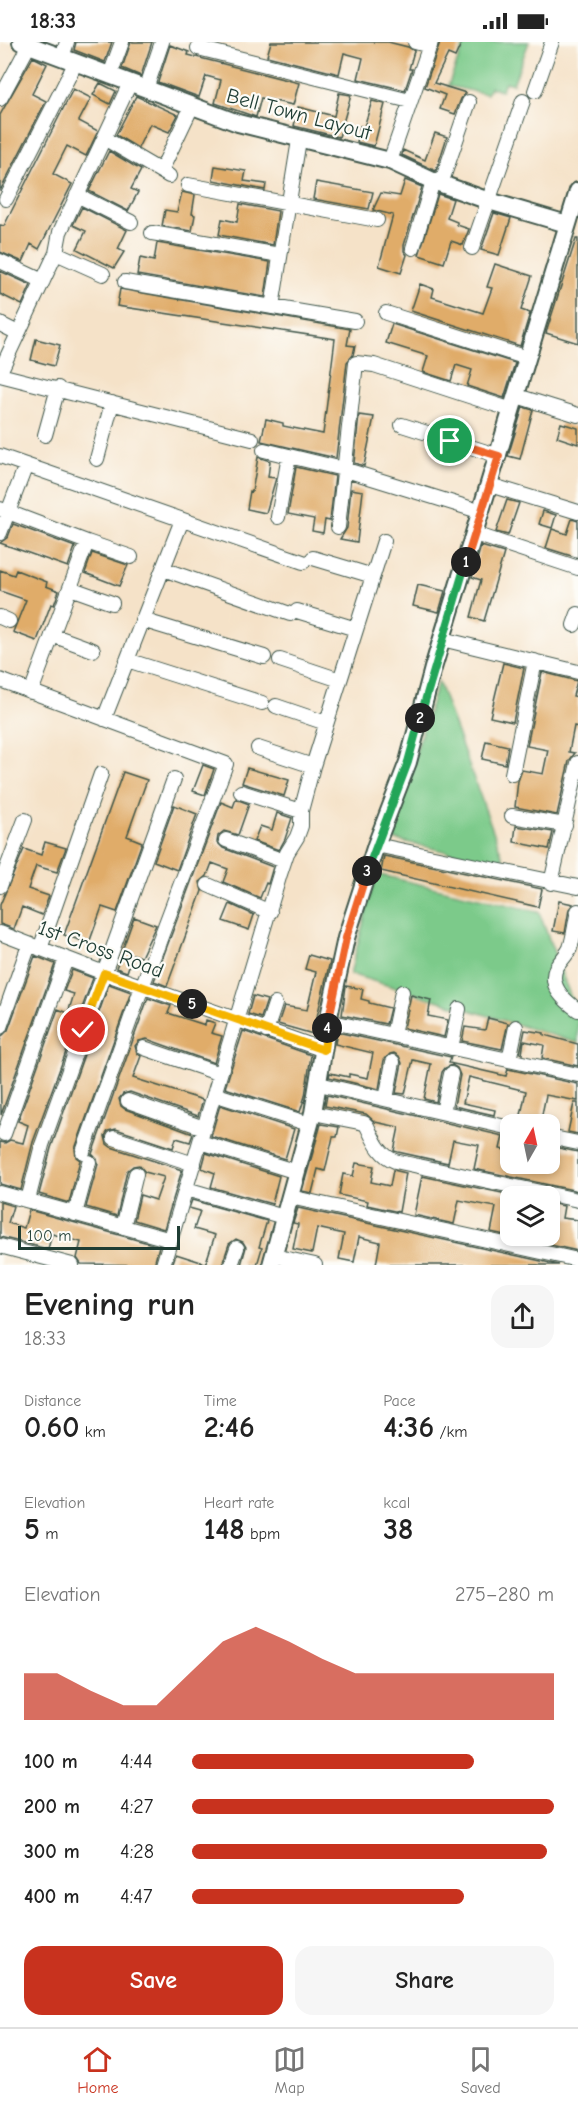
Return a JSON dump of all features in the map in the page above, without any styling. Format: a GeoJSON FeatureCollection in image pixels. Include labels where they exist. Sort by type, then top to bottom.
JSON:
{"type":"FeatureCollection","features":[{"type":"Feature","properties":{"kind":"street"},"geometry":{"type":"LineString","coordinates":[[110,75],[122,42]]}},
{"type":"Feature","properties":{"kind":"street"},"geometry":{"type":"LineString","coordinates":[[162,42],[138,86],[104,138],[60,232],[56,253],[0,374],[252,439]]}},
{"type":"Feature","properties":{"kind":"street"},"geometry":{"type":"LineString","coordinates":[[390,161],[431,44],[415,42]]}},
{"type":"Feature","properties":{"kind":"street"},"geometry":{"type":"LineString","coordinates":[[535,91],[552,42]]}},
{"type":"Feature","properties":{"kind":"street"},"geometry":{"type":"LineString","coordinates":[[0,99],[25,43]]}},
{"type":"Feature","properties":{"kind":"street","name":"Bell Town Layout"},"geometry":{"type":"LineString","coordinates":[[25,43],[68,54],[110,75],[238,123],[390,161],[437,183],[573,226]]}},
{"type":"Feature","properties":{"kind":"street"},"geometry":{"type":"LineString","coordinates":[[198,48],[410,101]]}},
{"type":"Feature","properties":{"kind":"street"},"geometry":{"type":"LineString","coordinates":[[6,199],[68,54]]}},
{"type":"Feature","properties":{"kind":"street"},"geometry":{"type":"LineString","coordinates":[[472,248],[523,101]]}},
{"type":"Feature","properties":{"kind":"street"},"geometry":{"type":"LineString","coordinates":[[413,248],[469,102]]}},
{"type":"Feature","properties":{"kind":"street"},"geometry":{"type":"LineString","coordinates":[[104,138],[165,174],[192,106]]}},
{"type":"Feature","properties":{"kind":"street"},"geometry":{"type":"LineString","coordinates":[[272,307],[299,140]]}},
{"type":"Feature","properties":{"kind":"street"},"geometry":{"type":"LineString","coordinates":[[188,185],[377,220]]}},
{"type":"Feature","properties":{"kind":"street"},"geometry":{"type":"LineString","coordinates":[[315,1265],[272,1260],[319,1084],[328,1022],[346,938],[376,845],[408,762],[442,639],[527,358],[573,226],[578,191]]}},
{"type":"Feature","properties":{"kind":"street"},"geometry":{"type":"LineString","coordinates":[[78,195],[131,222]]}},
{"type":"Feature","properties":{"kind":"street"},"geometry":{"type":"LineString","coordinates":[[152,233],[280,255]]}},
{"type":"Feature","properties":{"kind":"street"},"geometry":{"type":"LineString","coordinates":[[56,253],[103,274]]}},
{"type":"Feature","properties":{"kind":"street"},"geometry":{"type":"LineString","coordinates":[[0,261],[43,281]]}},
{"type":"Feature","properties":{"kind":"street"},"geometry":{"type":"LineString","coordinates":[[125,282],[355,321]]}},
{"type":"Feature","properties":{"kind":"street"},"geometry":{"type":"LineString","coordinates":[[386,313],[527,358]]}},
{"type":"Feature","properties":{"kind":"street"},"geometry":{"type":"LineString","coordinates":[[0,324],[18,333]]}},
{"type":"Feature","properties":{"kind":"street"},"geometry":{"type":"LineString","coordinates":[[338,527],[356,363],[374,365],[514,403],[578,415]]}},
{"type":"Feature","properties":{"kind":"street"},"geometry":{"type":"LineString","coordinates":[[45,435],[57,388]]}},
{"type":"Feature","properties":{"kind":"street"},"geometry":{"type":"LineString","coordinates":[[98,459],[112,403]]}},
{"type":"Feature","properties":{"kind":"street"},"geometry":{"type":"LineString","coordinates":[[402,425],[499,456]]}},
{"type":"Feature","properties":{"kind":"street"},"geometry":{"type":"LineString","coordinates":[[264,450],[343,469],[482,512]]}},
{"type":"Feature","properties":{"kind":"street"},"geometry":{"type":"LineString","coordinates":[[0,456],[182,520],[308,560],[373,576]]}},
{"type":"Feature","properties":{"kind":"street"},"geometry":{"type":"LineString","coordinates":[[278,517],[289,456]]}},
{"type":"Feature","properties":{"kind":"street"},"geometry":{"type":"LineString","coordinates":[[0,533],[4,511],[26,465]]}},
{"type":"Feature","properties":{"kind":"street"},"geometry":{"type":"LineString","coordinates":[[490,485],[578,512]]}},
{"type":"Feature","properties":{"kind":"street"},"geometry":{"type":"LineString","coordinates":[[4,511],[130,556]]}},
{"type":"Feature","properties":{"kind":"street"},"geometry":{"type":"LineString","coordinates":[[104,719],[182,520]]}},
{"type":"Feature","properties":{"kind":"street"},"geometry":{"type":"LineString","coordinates":[[475,534],[578,568]]}},
{"type":"Feature","properties":{"kind":"street"},"geometry":{"type":"LineString","coordinates":[[31,692],[87,542]]}},
{"type":"Feature","properties":{"kind":"street"},"geometry":{"type":"LineString","coordinates":[[163,1265],[284,861],[301,826],[301,811],[313,766],[384,542]]}},
{"type":"Feature","properties":{"kind":"street"},"geometry":{"type":"LineString","coordinates":[[163,569],[293,612],[356,628]]}},
{"type":"Feature","properties":{"kind":"street"},"geometry":{"type":"LineString","coordinates":[[70,588],[112,603]]}},
{"type":"Feature","properties":{"kind":"street"},"geometry":{"type":"LineString","coordinates":[[142,620],[264,657]]}},
{"type":"Feature","properties":{"kind":"street"},"geometry":{"type":"LineString","coordinates":[[52,635],[93,650]]}},
{"type":"Feature","properties":{"kind":"street"},"geometry":{"type":"LineString","coordinates":[[442,639],[578,672]]}},
{"type":"Feature","properties":{"kind":"street"},"geometry":{"type":"LineString","coordinates":[[127,660],[326,723]]}},
{"type":"Feature","properties":{"kind":"street"},"geometry":{"type":"LineString","coordinates":[[280,660],[340,680]]}},
{"type":"Feature","properties":{"kind":"street"},"geometry":{"type":"LineString","coordinates":[[512,774],[534,661]]}},
{"type":"Feature","properties":{"kind":"street"},"geometry":{"type":"LineString","coordinates":[[0,680],[226,764],[142,987],[86,1156],[75,1214]]}},
{"type":"Feature","properties":{"kind":"street"},"geometry":{"type":"LineString","coordinates":[[258,748],[313,766]]}},
{"type":"Feature","properties":{"kind":"street"},"geometry":{"type":"LineString","coordinates":[[551,883],[578,763]]}},
{"type":"Feature","properties":{"kind":"street"},"geometry":{"type":"LineString","coordinates":[[0,1027],[35,947],[101,774]]}},
{"type":"Feature","properties":{"kind":"street"},"geometry":{"type":"LineString","coordinates":[[28,1200],[42,1145],[174,779]]}},
{"type":"Feature","properties":{"kind":"street"},"geometry":{"type":"LineString","coordinates":[[241,792],[301,811]]}},
{"type":"Feature","properties":{"kind":"street"},"geometry":{"type":"LineString","coordinates":[[512,816],[565,825]]}},
{"type":"Feature","properties":{"kind":"street"},"geometry":{"type":"LineString","coordinates":[[0,886],[25,820]]}},
{"type":"Feature","properties":{"kind":"street"},"geometry":{"type":"LineString","coordinates":[[226,840],[284,861]]}},
{"type":"Feature","properties":{"kind":"street"},"geometry":{"type":"LineString","coordinates":[[376,845],[578,887]]}},
{"type":"Feature","properties":{"kind":"street"},"geometry":{"type":"LineString","coordinates":[[208,885],[270,912]]}},
{"type":"Feature","properties":{"kind":"street"},"geometry":{"type":"LineString","coordinates":[[578,911],[570,949],[554,975],[564,1000],[578,1010]]}},
{"type":"Feature","properties":{"kind":"street","name":"1st Cross Road"},"geometry":{"type":"LineString","coordinates":[[0,933],[142,987],[324,1050]]}},
{"type":"Feature","properties":{"kind":"street"},"geometry":{"type":"LineString","coordinates":[[4,1134],[66,958]]}},
{"type":"Feature","properties":{"kind":"street"},"geometry":{"type":"LineString","coordinates":[[393,1035],[402,992]]}},
{"type":"Feature","properties":{"kind":"street"},"geometry":{"type":"LineString","coordinates":[[266,1031],[275,1004]]}},
{"type":"Feature","properties":{"kind":"street"},"geometry":{"type":"LineString","coordinates":[[451,1048],[459,1009]]}},
{"type":"Feature","properties":{"kind":"street"},"geometry":{"type":"LineString","coordinates":[[328,1022],[578,1075]]}},
{"type":"Feature","properties":{"kind":"street"},"geometry":{"type":"LineString","coordinates":[[509,1060],[516,1027]]}},
{"type":"Feature","properties":{"kind":"street"},"geometry":{"type":"LineString","coordinates":[[144,1048],[220,1074]]}},
{"type":"Feature","properties":{"kind":"street"},"geometry":{"type":"LineString","coordinates":[[386,1099],[393,1062]]}},
{"type":"Feature","properties":{"kind":"street"},"geometry":{"type":"LineString","coordinates":[[443,1112],[451,1074]]}},
{"type":"Feature","properties":{"kind":"street"},"geometry":{"type":"LineString","coordinates":[[319,1084],[500,1126]]}},
{"type":"Feature","properties":{"kind":"street"},"geometry":{"type":"LineString","coordinates":[[214,1094],[311,1118],[364,1123],[381,1152],[395,1161],[578,1200]]}},
{"type":"Feature","properties":{"kind":"street"},"geometry":{"type":"LineString","coordinates":[[128,1101],[204,1128]]}},
{"type":"Feature","properties":{"kind":"street"},"geometry":{"type":"LineString","coordinates":[[114,1138],[194,1164]]}},
{"type":"Feature","properties":{"kind":"street"},"geometry":{"type":"LineString","coordinates":[[560,1139],[578,1143]]}},
{"type":"Feature","properties":{"kind":"street"},"geometry":{"type":"LineString","coordinates":[[200,1142],[297,1172]]}},
{"type":"Feature","properties":{"kind":"street"},"geometry":{"type":"LineString","coordinates":[[123,1227],[136,1174]]}},
{"type":"Feature","properties":{"kind":"street"},"geometry":{"type":"LineString","coordinates":[[186,1189],[284,1217]]}},
{"type":"Feature","properties":{"kind":"street"},"geometry":{"type":"LineString","coordinates":[[0,1193],[171,1240]]}},
{"type":"Feature","properties":{"kind":"street"},"geometry":{"type":"LineString","coordinates":[[290,1197],[578,1260]]}},
{"type":"Feature","properties":{"kind":"street"},"geometry":{"type":"LineString","coordinates":[[0,1246],[72,1265]]}},
{"type":"Feature","properties":{"kind":"street"},"geometry":{"type":"LineString","coordinates":[[231,1265],[237,1248]]}},
{"type":"Feature","properties":{"kind":"green space"},"geometry":{"type":"Polygon","coordinates":[[[465,42],[529,42],[513,84],[505,82],[501,91],[490,87],[487,94],[448,86],[465,42]]]}},
{"type":"Feature","properties":{"kind":"green space"},"geometry":{"type":"Polygon","coordinates":[[[438,681],[506,866],[389,838],[438,681]]]}},
{"type":"Feature","properties":{"kind":"green space"},"geometry":{"type":"Polygon","coordinates":[[[376,874],[539,912],[578,1017],[578,1043],[350,974],[376,874]]]}},
{"type":"Feature","properties":{"kind":"building"},"geometry":{"type":"Polygon","coordinates":[[[76,42],[112,42],[105,62],[74,50],[76,42]]]}},
{"type":"Feature","properties":{"kind":"building"},"geometry":{"type":"Polygon","coordinates":[[[131,42],[152,42],[141,76],[122,68],[131,42]]]}},
{"type":"Feature","properties":{"kind":"building"},"geometry":{"type":"Polygon","coordinates":[[[271,42],[388,42],[408,47],[414,51],[409,69],[412,69],[405,90],[358,79],[363,58],[344,53],[339,74],[267,56],[271,42]]]}},
{"type":"Feature","properties":{"kind":"building"},"geometry":{"type":"Polygon","coordinates":[[[440,42],[462,42],[455,57],[448,54],[434,83],[466,93],[455,114],[440,109],[445,95],[425,87],[440,42]]]}},
{"type":"Feature","properties":{"kind":"building"},"geometry":{"type":"Polygon","coordinates":[[[170,45],[189,52],[188,55],[299,83],[293,105],[261,98],[256,117],[215,103],[221,80],[206,76],[199,97],[158,82],[170,45]]]}},
{"type":"Feature","properties":{"kind":"building"},"geometry":{"type":"Polygon","coordinates":[[[33,57],[47,64],[32,94],[46,101],[0,191],[0,115],[33,57]]]}},
{"type":"Feature","properties":{"kind":"building"},"geometry":{"type":"Polygon","coordinates":[[[100,83],[116,91],[110,104],[93,95],[100,83]]]}},
{"type":"Feature","properties":{"kind":"building"},"geometry":{"type":"Polygon","coordinates":[[[73,89],[91,98],[79,121],[98,131],[86,156],[67,146],[53,174],[72,184],[39,249],[31,244],[23,262],[0,252],[0,225],[4,226],[73,89]]]}},
{"type":"Feature","properties":{"kind":"building"},"geometry":{"type":"Polygon","coordinates":[[[339,93],[351,95],[339,137],[294,126],[298,107],[334,116],[339,93]]]}},
{"type":"Feature","properties":{"kind":"building"},"geometry":{"type":"Polygon","coordinates":[[[136,96],[178,115],[169,132],[150,124],[138,148],[116,135],[136,96]]]}},
{"type":"Feature","properties":{"kind":"building"},"geometry":{"type":"Polygon","coordinates":[[[372,101],[385,104],[374,146],[357,142],[360,126],[364,127],[372,101]]]}},
{"type":"Feature","properties":{"kind":"building"},"geometry":{"type":"Polygon","coordinates":[[[435,133],[447,137],[436,171],[402,155],[403,150],[425,160],[435,133]]]}},
{"type":"Feature","properties":{"kind":"building"},"geometry":{"type":"Polygon","coordinates":[[[109,151],[141,170],[131,189],[138,192],[128,211],[89,191],[109,151]]]}},
{"type":"Feature","properties":{"kind":"building"},"geometry":{"type":"Polygon","coordinates":[[[215,166],[246,171],[244,181],[266,184],[265,190],[213,180],[215,166]]]}},
{"type":"Feature","properties":{"kind":"building"},"geometry":{"type":"Polygon","coordinates":[[[405,180],[422,187],[404,245],[407,255],[401,273],[379,266],[393,215],[373,210],[381,193],[400,196],[405,180]]]}},
{"type":"Feature","properties":{"kind":"building"},"geometry":{"type":"Polygon","coordinates":[[[316,182],[373,192],[369,209],[313,199],[316,182]]]}},
{"type":"Feature","properties":{"kind":"building"},"geometry":{"type":"Polygon","coordinates":[[[182,192],[195,195],[192,231],[162,226],[165,210],[177,212],[182,192]]]}},
{"type":"Feature","properties":{"kind":"building"},"geometry":{"type":"Polygon","coordinates":[[[438,194],[453,199],[447,218],[469,229],[463,245],[451,241],[444,263],[419,255],[438,194]]]}},
{"type":"Feature","properties":{"kind":"building"},"geometry":{"type":"Polygon","coordinates":[[[240,204],[278,211],[273,245],[219,235],[222,219],[237,222],[240,204]]]}},
{"type":"Feature","properties":{"kind":"building"},"geometry":{"type":"Polygon","coordinates":[[[82,207],[127,230],[118,249],[124,252],[114,268],[77,249],[86,231],[73,225],[82,207]]]}},
{"type":"Feature","properties":{"kind":"building"},"geometry":{"type":"Polygon","coordinates":[[[494,213],[511,218],[499,255],[481,250],[494,213]]]}},
{"type":"Feature","properties":{"kind":"building"},"geometry":{"type":"Polygon","coordinates":[[[576,239],[578,239],[578,343],[546,333],[576,239]]]}},
{"type":"Feature","properties":{"kind":"building"},"geometry":{"type":"Polygon","coordinates":[[[157,243],[270,262],[265,297],[137,275],[140,258],[154,261],[157,243]]]}},
{"type":"Feature","properties":{"kind":"building"},"geometry":{"type":"Polygon","coordinates":[[[495,264],[532,276],[521,310],[530,313],[520,346],[411,311],[420,284],[434,289],[432,297],[483,313],[492,288],[487,287],[495,264]]]}},
{"type":"Feature","properties":{"kind":"building"},"geometry":{"type":"Polygon","coordinates":[[[0,271],[31,285],[22,305],[0,294],[0,271]]]}},
{"type":"Feature","properties":{"kind":"building"},"geometry":{"type":"Polygon","coordinates":[[[120,289],[350,329],[347,345],[355,346],[353,355],[347,362],[336,458],[261,441],[266,419],[283,423],[283,426],[323,434],[335,339],[117,306],[120,289]]]}},
{"type":"Feature","properties":{"kind":"building"},"geometry":{"type":"Polygon","coordinates":[[[392,324],[515,363],[504,398],[467,386],[472,370],[456,365],[451,381],[423,372],[428,356],[386,343],[392,324]]]}},
{"type":"Feature","properties":{"kind":"building"},"geometry":{"type":"Polygon","coordinates":[[[36,339],[60,345],[54,366],[31,360],[36,339]]]}},
{"type":"Feature","properties":{"kind":"building"},"geometry":{"type":"Polygon","coordinates":[[[523,407],[533,410],[520,459],[508,456],[523,407]]]}},
{"type":"Feature","properties":{"kind":"building"},"geometry":{"type":"Polygon","coordinates":[[[359,415],[374,417],[364,466],[354,463],[359,415]]]}},
{"type":"Feature","properties":{"kind":"building"},"geometry":{"type":"Polygon","coordinates":[[[561,423],[578,428],[578,444],[557,437],[561,423]]]}},
{"type":"Feature","properties":{"kind":"building"},"geometry":{"type":"Polygon","coordinates":[[[258,457],[270,461],[268,477],[276,478],[266,513],[247,509],[258,457]]]}},
{"type":"Feature","properties":{"kind":"building"},"geometry":{"type":"Polygon","coordinates":[[[296,467],[335,476],[330,521],[325,520],[323,533],[312,531],[314,519],[288,514],[296,467]]]}},
{"type":"Feature","properties":{"kind":"building"},"geometry":{"type":"Polygon","coordinates":[[[351,489],[363,491],[357,542],[340,539],[347,528],[351,489]]]}},
{"type":"Feature","properties":{"kind":"building"},"geometry":{"type":"Polygon","coordinates":[[[507,500],[519,503],[508,535],[496,532],[507,500]]]}},
{"type":"Feature","properties":{"kind":"building"},"geometry":{"type":"Polygon","coordinates":[[[543,511],[556,515],[552,528],[539,524],[543,511]]]}},
{"type":"Feature","properties":{"kind":"building"},"geometry":{"type":"Polygon","coordinates":[[[572,519],[578,521],[578,558],[546,548],[552,529],[567,534],[572,519]]]}},
{"type":"Feature","properties":{"kind":"building"},"geometry":{"type":"Polygon","coordinates":[[[13,524],[75,547],[68,567],[0,543],[8,537],[13,524]]]}},
{"type":"Feature","properties":{"kind":"building"},"geometry":{"type":"Polygon","coordinates":[[[481,546],[504,553],[484,621],[471,617],[481,580],[472,577],[481,546]]]}},
{"type":"Feature","properties":{"kind":"building"},"geometry":{"type":"Polygon","coordinates":[[[92,553],[128,565],[119,586],[85,573],[92,553]]]}},
{"type":"Feature","properties":{"kind":"building"},"geometry":{"type":"Polygon","coordinates":[[[0,570],[14,575],[16,570],[47,582],[46,586],[59,591],[54,605],[51,604],[37,641],[13,632],[26,600],[0,591],[0,570]]]}},
{"type":"Feature","properties":{"kind":"building"},"geometry":{"type":"Polygon","coordinates":[[[418,585],[445,591],[439,612],[413,606],[418,585]]]}},
{"type":"Feature","properties":{"kind":"building"},"geometry":{"type":"Polygon","coordinates":[[[503,663],[524,668],[513,722],[490,717],[503,663]]]}},
{"type":"Feature","properties":{"kind":"building"},"geometry":{"type":"Polygon","coordinates":[[[542,672],[577,681],[573,696],[578,697],[578,727],[574,726],[569,752],[575,753],[569,761],[557,815],[515,807],[518,781],[522,770],[543,774],[548,750],[527,746],[542,672]]]}},
{"type":"Feature","properties":{"kind":"building"},"geometry":{"type":"Polygon","coordinates":[[[486,741],[508,746],[505,764],[482,759],[486,741]]]}},
{"type":"Feature","properties":{"kind":"building"},"geometry":{"type":"Polygon","coordinates":[[[203,765],[214,769],[205,795],[193,791],[203,765]]]}},
{"type":"Feature","properties":{"kind":"building"},"geometry":{"type":"Polygon","coordinates":[[[247,768],[289,780],[284,796],[242,783],[247,768]]]}},
{"type":"Feature","properties":{"kind":"building"},"geometry":{"type":"Polygon","coordinates":[[[123,772],[147,780],[127,836],[142,842],[117,912],[102,907],[89,943],[64,935],[123,772]]]}},
{"type":"Feature","properties":{"kind":"building"},"geometry":{"type":"Polygon","coordinates":[[[236,799],[249,804],[238,835],[224,831],[218,836],[217,842],[223,848],[273,867],[268,884],[266,883],[260,898],[223,882],[228,869],[212,863],[207,876],[200,882],[202,891],[167,986],[154,981],[221,802],[233,807],[236,799]]]}},
{"type":"Feature","properties":{"kind":"building"},"geometry":{"type":"Polygon","coordinates":[[[174,805],[197,814],[177,870],[154,861],[174,805]]]}},
{"type":"Feature","properties":{"kind":"building"},"geometry":{"type":"Polygon","coordinates":[[[277,813],[292,818],[279,850],[254,841],[260,826],[272,830],[277,813]]]}},
{"type":"Feature","properties":{"kind":"building"},"geometry":{"type":"Polygon","coordinates":[[[516,826],[553,832],[549,849],[514,842],[516,826]]]}},
{"type":"Feature","properties":{"kind":"building"},"geometry":{"type":"Polygon","coordinates":[[[45,842],[66,848],[57,872],[36,866],[28,889],[49,896],[42,915],[22,907],[14,929],[0,924],[0,905],[24,849],[41,855],[45,842]]]}},
{"type":"Feature","properties":{"kind":"building"},"geometry":{"type":"Polygon","coordinates":[[[384,856],[542,889],[538,907],[381,871],[384,856]]]}},
{"type":"Feature","properties":{"kind":"building"},"geometry":{"type":"Polygon","coordinates":[[[559,901],[573,904],[569,909],[565,933],[553,931],[559,901]]]}},
{"type":"Feature","properties":{"kind":"building"},"geometry":{"type":"Polygon","coordinates":[[[230,904],[254,915],[249,930],[223,921],[230,904]]]}},
{"type":"Feature","properties":{"kind":"building"},"geometry":{"type":"Polygon","coordinates":[[[134,917],[156,925],[141,957],[133,954],[127,972],[116,968],[134,917]]]}},
{"type":"Feature","properties":{"kind":"building"},"geometry":{"type":"Polygon","coordinates":[[[309,955],[330,961],[313,1034],[278,1024],[284,1006],[307,1010],[316,972],[305,969],[309,955]]]}},
{"type":"Feature","properties":{"kind":"building"},"geometry":{"type":"Polygon","coordinates":[[[35,956],[55,964],[1,1115],[0,1041],[8,1030],[35,956]]]}},
{"type":"Feature","properties":{"kind":"building"},"geometry":{"type":"Polygon","coordinates":[[[72,970],[93,978],[33,1142],[21,1190],[0,1184],[0,1142],[5,1143],[10,1140],[23,1143],[28,1125],[18,1121],[58,1009],[68,1013],[74,994],[64,991],[72,970]]]}},
{"type":"Feature","properties":{"kind":"building"},"geometry":{"type":"Polygon","coordinates":[[[109,984],[131,992],[75,1149],[76,1157],[80,1160],[69,1203],[39,1194],[51,1148],[109,984]]]}},
{"type":"Feature","properties":{"kind":"building"},"geometry":{"type":"Polygon","coordinates":[[[346,986],[363,989],[361,999],[369,1003],[390,1008],[386,1024],[342,1015],[346,986]]]}},
{"type":"Feature","properties":{"kind":"building"},"geometry":{"type":"Polygon","coordinates":[[[411,995],[431,1000],[428,1016],[448,1020],[444,1037],[404,1028],[411,995]]]}},
{"type":"Feature","properties":{"kind":"building"},"geometry":{"type":"Polygon","coordinates":[[[253,996],[267,1000],[261,1018],[248,1014],[253,996]]]}},
{"type":"Feature","properties":{"kind":"building"},"geometry":{"type":"Polygon","coordinates":[[[148,998],[171,1006],[168,1013],[205,1025],[206,1020],[215,1023],[211,1033],[222,1036],[214,1063],[147,1039],[139,1041],[135,1046],[137,1053],[141,1056],[133,1078],[203,1100],[198,1116],[130,1092],[123,1094],[119,1099],[121,1106],[125,1109],[193,1134],[190,1142],[176,1138],[173,1148],[116,1129],[108,1131],[105,1136],[107,1144],[111,1147],[182,1170],[164,1229],[134,1220],[140,1195],[156,1200],[164,1177],[145,1172],[139,1165],[127,1171],[117,1216],[86,1207],[98,1164],[92,1154],[148,998]]]}},
{"type":"Feature","properties":{"kind":"building"},"geometry":{"type":"Polygon","coordinates":[[[488,1018],[508,1023],[502,1049],[462,1041],[465,1027],[485,1030],[488,1018]]]}},
{"type":"Feature","properties":{"kind":"building"},"geometry":{"type":"Polygon","coordinates":[[[525,1030],[544,1033],[544,1035],[578,1044],[578,1066],[542,1058],[544,1045],[524,1041],[522,1054],[520,1053],[525,1030]]]}},
{"type":"Feature","properties":{"kind":"building"},"geometry":{"type":"Polygon","coordinates":[[[243,1031],[311,1055],[305,1096],[300,1112],[225,1088],[243,1031]]]}},
{"type":"Feature","properties":{"kind":"building"},"geometry":{"type":"Polygon","coordinates":[[[337,1032],[451,1057],[449,1063],[506,1076],[508,1069],[578,1084],[578,1101],[546,1095],[542,1114],[521,1114],[526,1091],[469,1077],[463,1103],[495,1110],[494,1115],[454,1106],[460,1075],[457,1068],[452,1065],[442,1072],[436,1102],[424,1099],[431,1064],[413,1060],[405,1094],[396,1093],[402,1063],[399,1056],[394,1053],[390,1054],[384,1060],[379,1089],[329,1077],[330,1073],[368,1078],[373,1053],[335,1044],[337,1032]]]}},
{"type":"Feature","properties":{"kind":"building"},"geometry":{"type":"Polygon","coordinates":[[[327,1095],[500,1135],[500,1174],[560,1174],[560,1148],[578,1152],[578,1191],[474,1169],[479,1145],[453,1140],[448,1163],[394,1151],[399,1127],[375,1122],[366,1114],[325,1106],[327,1095]]]}},
{"type":"Feature","properties":{"kind":"building"},"geometry":{"type":"Polygon","coordinates":[[[574,1103],[578,1103],[578,1134],[568,1132],[574,1103]]]}},
{"type":"Feature","properties":{"kind":"building"},"geometry":{"type":"Polygon","coordinates":[[[220,1105],[294,1129],[285,1159],[211,1136],[220,1105]]]}},
{"type":"Feature","properties":{"kind":"building"},"geometry":{"type":"Polygon","coordinates":[[[321,1124],[339,1127],[337,1137],[333,1137],[325,1171],[318,1169],[312,1193],[302,1191],[321,1124]]]}},
{"type":"Feature","properties":{"kind":"building"},"geometry":{"type":"Polygon","coordinates":[[[206,1153],[279,1176],[272,1204],[211,1187],[215,1173],[202,1168],[206,1153]]]}},
{"type":"Feature","properties":{"kind":"building"},"geometry":{"type":"Polygon","coordinates":[[[356,1163],[374,1166],[371,1182],[390,1186],[393,1170],[406,1173],[399,1212],[367,1205],[368,1201],[339,1195],[343,1174],[353,1176],[356,1163]]]}},
{"type":"Feature","properties":{"kind":"building"},"geometry":{"type":"Polygon","coordinates":[[[422,1176],[500,1193],[500,1234],[491,1232],[496,1207],[459,1200],[454,1224],[414,1215],[422,1176]]]}},
{"type":"Feature","properties":{"kind":"building"},"geometry":{"type":"Polygon","coordinates":[[[192,1200],[267,1221],[259,1247],[262,1248],[257,1265],[241,1265],[246,1247],[243,1242],[236,1239],[229,1244],[222,1265],[205,1265],[215,1235],[194,1229],[200,1211],[189,1208],[192,1200]]]}},
{"type":"Feature","properties":{"kind":"building"},"geometry":{"type":"Polygon","coordinates":[[[0,1202],[13,1206],[8,1223],[24,1228],[29,1210],[159,1246],[154,1265],[81,1264],[77,1258],[81,1242],[52,1234],[48,1249],[0,1237],[0,1202]]]}},
{"type":"Feature","properties":{"kind":"building"},"geometry":{"type":"Polygon","coordinates":[[[560,1205],[564,1206],[562,1218],[578,1220],[578,1251],[555,1246],[560,1246],[560,1205]]]}},
{"type":"Feature","properties":{"kind":"building"},"geometry":{"type":"Polygon","coordinates":[[[298,1208],[559,1265],[376,1265],[380,1242],[359,1237],[354,1262],[339,1259],[344,1234],[317,1228],[312,1253],[293,1249],[298,1224],[293,1223],[298,1208]]]}},
{"type":"Feature","properties":{"kind":"building"},"geometry":{"type":"Polygon","coordinates":[[[176,1254],[204,1263],[203,1265],[172,1265],[176,1254]]]}},
{"type":"Feature","properties":{"kind":"route"},"geometry":{"type":"LineString","coordinates":[[83,1030],[104,973],[324,1050],[346,938],[376,845],[408,762],[434,668],[499,456],[450,441]]}}]}
